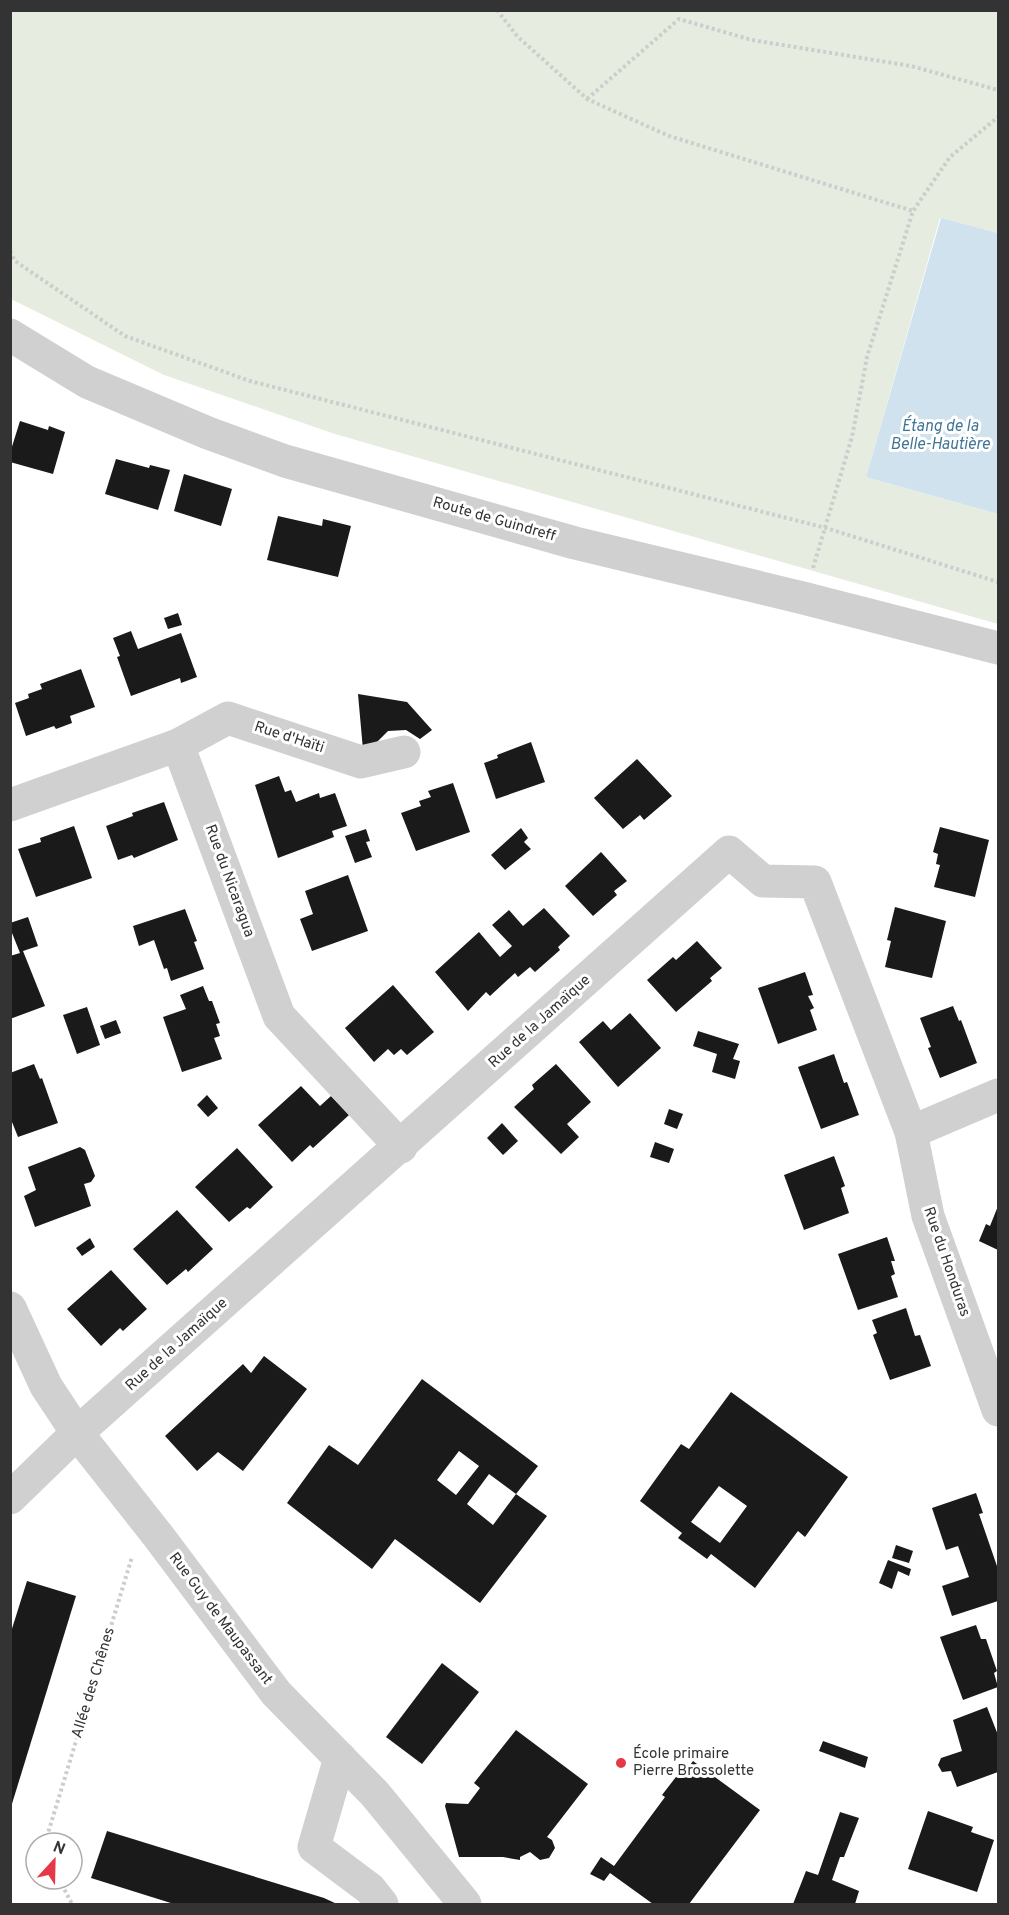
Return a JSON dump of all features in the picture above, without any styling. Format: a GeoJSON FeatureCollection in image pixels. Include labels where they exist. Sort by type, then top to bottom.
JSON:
{"type":"FeatureCollection","features":[{"type":"Feature","properties":{"kind":"street","name":"Route de Guindreff"},"geometry":{"type":"LineString","coordinates":[[10,335],[87,382],[208,433],[285,461],[575,543],[999,648]]}},
{"type":"Feature","properties":{"kind":"street","name":"Rue d'Haïti"},"geometry":{"type":"LineString","coordinates":[[178,745],[228,718],[361,762],[404,752]]}},
{"type":"Feature","properties":{"kind":"street"},"geometry":{"type":"LineString","coordinates":[[10,805],[178,745]]}},
{"type":"Feature","properties":{"kind":"street","name":"Rue du Nicaragua"},"geometry":{"type":"LineString","coordinates":[[178,745],[279,1016],[400,1147]]}},
{"type":"Feature","properties":{"kind":"street","name":"Rue de la Jamaïque"},"geometry":{"type":"LineString","coordinates":[[10,1498],[77,1433],[729,852],[763,882],[815,882],[911,1132]]}},
{"type":"Feature","properties":{"kind":"street"},"geometry":{"type":"LineString","coordinates":[[911,1132],[999,1095]]}},
{"type":"Feature","properties":{"kind":"street","name":"Rue du Honduras"},"geometry":{"type":"LineString","coordinates":[[911,1132],[928,1216],[999,1410]]}},
{"type":"Feature","properties":{"kind":"street","name":"Rue Guy de Maupassant"},"geometry":{"type":"LineString","coordinates":[[10,1308],[46,1386],[77,1433],[276,1692],[375,1794],[465,1905]]}},
{"type":"Feature","properties":{"kind":"street"},"geometry":{"type":"LineString","coordinates":[[340,1758],[314,1847],[370,1889],[382,1905]]}},
{"type":"Feature","properties":{"kind":"path"},"geometry":{"type":"LineString","coordinates":[[496,10],[517,36],[587,99],[669,136],[913,211]]}},
{"type":"Feature","properties":{"kind":"path"},"geometry":{"type":"LineString","coordinates":[[587,99],[679,19],[752,39],[911,66],[999,90]]}},
{"type":"Feature","properties":{"kind":"path"},"geometry":{"type":"LineString","coordinates":[[803,598],[852,437],[867,357],[913,211],[950,157],[999,117]]}},
{"type":"Feature","properties":{"kind":"path"},"geometry":{"type":"LineString","coordinates":[[10,251],[15,261],[125,336],[250,381],[826,528],[999,582]]}},
{"type":"Feature","properties":{"kind":"path","name":"Allée des Chênes"},"geometry":{"type":"LineString","coordinates":[[49,1831],[135,1548],[159,1537]]}},
{"type":"Feature","properties":{"kind":"path"},"geometry":{"type":"LineString","coordinates":[[65,1891],[72,1905]]}},
{"type":"Feature","properties":{"kind":"shaded area"},"geometry":{"type":"Polygon","coordinates":[[[10,11],[998,11],[998,233],[940,218],[866,477],[998,514],[998,624],[335,434],[164,375],[11,299],[10,11]]]}},
{"type":"Feature","properties":{"kind":"water","name":"Étang de la Belle-Hautière"},"geometry":{"type":"Polygon","coordinates":[[[941,218],[998,233],[998,514],[866,477],[941,218]]]}},
{"type":"Feature","properties":{"kind":"building"},"geometry":{"type":"Polygon","coordinates":[[[20,421],[48,430],[49,426],[65,432],[53,474],[10,462],[10,453],[20,421]]]}},
{"type":"Feature","properties":{"kind":"building"},"geometry":{"type":"Polygon","coordinates":[[[116,459],[149,468],[150,465],[170,470],[158,510],[105,494],[116,459]]]}},
{"type":"Feature","properties":{"kind":"building"},"geometry":{"type":"Polygon","coordinates":[[[184,474],[232,489],[221,526],[174,511],[184,474]]]}},
{"type":"Feature","properties":{"kind":"building"},"geometry":{"type":"Polygon","coordinates":[[[278,516],[322,526],[323,519],[351,526],[338,577],[267,560],[278,516]]]}},
{"type":"Feature","properties":{"kind":"building"},"geometry":{"type":"Polygon","coordinates":[[[178,613],[182,625],[168,629],[164,618],[178,613]]]}},
{"type":"Feature","properties":{"kind":"building"},"geometry":{"type":"Polygon","coordinates":[[[131,631],[138,649],[181,633],[197,677],[181,683],[180,678],[131,696],[117,657],[120,656],[113,638],[131,631]]]}},
{"type":"Feature","properties":{"kind":"building"},"geometry":{"type":"Polygon","coordinates":[[[81,669],[95,707],[70,716],[72,723],[56,729],[54,726],[26,736],[15,703],[29,698],[28,694],[42,689],[40,684],[81,669]]]}},
{"type":"Feature","properties":{"kind":"building"},"geometry":{"type":"Polygon","coordinates":[[[358,694],[407,702],[432,730],[420,739],[406,730],[388,731],[372,747],[363,750],[358,694]]]}},
{"type":"Feature","properties":{"kind":"building"},"geometry":{"type":"Polygon","coordinates":[[[531,742],[545,782],[496,799],[484,763],[498,758],[497,755],[531,742]]]}},
{"type":"Feature","properties":{"kind":"building"},"geometry":{"type":"Polygon","coordinates":[[[637,759],[672,796],[644,820],[640,815],[623,829],[594,798],[637,759]]]}},
{"type":"Feature","properties":{"kind":"building"},"geometry":{"type":"Polygon","coordinates":[[[279,776],[285,792],[291,790],[296,802],[319,793],[320,798],[335,793],[347,826],[332,831],[334,837],[278,858],[255,785],[279,776]]]}},
{"type":"Feature","properties":{"kind":"building"},"geometry":{"type":"Polygon","coordinates":[[[453,783],[470,832],[416,851],[401,813],[421,806],[419,801],[431,797],[428,791],[453,783]]]}},
{"type":"Feature","properties":{"kind":"building"},"geometry":{"type":"Polygon","coordinates":[[[164,802],[178,840],[134,858],[132,855],[118,860],[106,826],[133,816],[132,813],[164,802]]]}},
{"type":"Feature","properties":{"kind":"building"},"geometry":{"type":"Polygon","coordinates":[[[74,826],[92,878],[36,897],[18,849],[41,842],[40,838],[74,826]]]}},
{"type":"Feature","properties":{"kind":"building"},"geometry":{"type":"Polygon","coordinates":[[[940,827],[989,840],[975,897],[934,887],[940,865],[936,864],[938,854],[933,852],[940,827]]]}},
{"type":"Feature","properties":{"kind":"building"},"geometry":{"type":"Polygon","coordinates":[[[521,828],[528,838],[524,842],[531,849],[505,870],[491,855],[521,828]]]}},
{"type":"Feature","properties":{"kind":"building"},"geometry":{"type":"Polygon","coordinates":[[[366,829],[370,841],[366,842],[372,857],[355,863],[345,836],[366,829]]]}},
{"type":"Feature","properties":{"kind":"building"},"geometry":{"type":"Polygon","coordinates":[[[601,852],[627,881],[614,891],[617,895],[593,916],[565,886],[601,852]]]}},
{"type":"Feature","properties":{"kind":"building"},"geometry":{"type":"Polygon","coordinates":[[[348,875],[368,931],[312,951],[300,919],[313,914],[305,891],[348,875]]]}},
{"type":"Feature","properties":{"kind":"building"},"geometry":{"type":"Polygon","coordinates":[[[895,907],[946,921],[932,978],[885,967],[891,941],[887,940],[895,907]]]}},
{"type":"Feature","properties":{"kind":"building"},"geometry":{"type":"Polygon","coordinates":[[[544,908],[570,936],[558,947],[560,950],[535,972],[530,967],[518,977],[515,973],[490,996],[486,992],[468,1011],[435,972],[479,932],[500,957],[512,946],[492,925],[509,910],[523,926],[544,908]]]}},
{"type":"Feature","properties":{"kind":"building"},"geometry":{"type":"Polygon","coordinates":[[[185,909],[204,969],[171,981],[167,968],[164,969],[154,940],[139,946],[133,926],[185,909]]]}},
{"type":"Feature","properties":{"kind":"building"},"geometry":{"type":"Polygon","coordinates":[[[28,917],[38,946],[23,951],[45,1006],[10,1019],[10,956],[20,953],[10,923],[28,917]]]}},
{"type":"Feature","properties":{"kind":"building"},"geometry":{"type":"Polygon","coordinates":[[[697,941],[722,968],[710,978],[712,981],[676,1012],[647,980],[673,957],[676,960],[697,941]]]}},
{"type":"Feature","properties":{"kind":"building"},"geometry":{"type":"Polygon","coordinates":[[[805,972],[813,995],[808,996],[814,1008],[810,1010],[817,1030],[778,1044],[758,988],[805,972]]]}},
{"type":"Feature","properties":{"kind":"building"},"geometry":{"type":"Polygon","coordinates":[[[393,985],[434,1032],[407,1055],[401,1049],[394,1055],[388,1049],[374,1062],[345,1028],[393,985]]]}},
{"type":"Feature","properties":{"kind":"building"},"geometry":{"type":"Polygon","coordinates":[[[203,986],[209,1001],[212,1001],[220,1023],[216,1024],[220,1036],[214,1038],[222,1059],[182,1072],[163,1017],[186,1009],[180,995],[203,986]]]}},
{"type":"Feature","properties":{"kind":"building"},"geometry":{"type":"Polygon","coordinates":[[[953,1006],[959,1021],[961,1020],[977,1063],[940,1078],[928,1048],[931,1047],[920,1018],[953,1006]]]}},
{"type":"Feature","properties":{"kind":"building"},"geometry":{"type":"Polygon","coordinates":[[[87,1007],[100,1045],[77,1054],[63,1015],[87,1007]]]}},
{"type":"Feature","properties":{"kind":"building"},"geometry":{"type":"Polygon","coordinates":[[[630,1013],[661,1048],[618,1087],[579,1042],[603,1021],[611,1030],[630,1013]]]}},
{"type":"Feature","properties":{"kind":"building"},"geometry":{"type":"Polygon","coordinates":[[[116,1020],[121,1033],[105,1039],[100,1026],[116,1020]]]}},
{"type":"Feature","properties":{"kind":"building"},"geometry":{"type":"Polygon","coordinates":[[[698,1031],[739,1044],[733,1059],[740,1061],[735,1079],[712,1072],[717,1054],[693,1046],[698,1031]]]}},
{"type":"Feature","properties":{"kind":"building"},"geometry":{"type":"Polygon","coordinates":[[[834,1054],[859,1115],[821,1129],[798,1067],[834,1054]]]}},
{"type":"Feature","properties":{"kind":"building"},"geometry":{"type":"Polygon","coordinates":[[[34,1064],[40,1079],[42,1078],[58,1123],[18,1137],[10,1117],[10,1073],[34,1064]]]}},
{"type":"Feature","properties":{"kind":"building"},"geometry":{"type":"Polygon","coordinates":[[[556,1064],[591,1102],[567,1124],[579,1137],[561,1154],[514,1107],[534,1089],[532,1085],[556,1064]]]}},
{"type":"Feature","properties":{"kind":"building"},"geometry":{"type":"Polygon","coordinates":[[[301,1086],[320,1106],[331,1096],[349,1115],[313,1148],[310,1145],[292,1162],[258,1125],[301,1086]]]}},
{"type":"Feature","properties":{"kind":"building"},"geometry":{"type":"Polygon","coordinates":[[[207,1095],[218,1108],[208,1117],[197,1105],[207,1095]]]}},
{"type":"Feature","properties":{"kind":"building"},"geometry":{"type":"Polygon","coordinates":[[[669,1109],[683,1114],[677,1129],[664,1124],[669,1109]]]}},
{"type":"Feature","properties":{"kind":"building"},"geometry":{"type":"Polygon","coordinates":[[[502,1123],[518,1141],[503,1155],[487,1138],[502,1123]]]}},
{"type":"Feature","properties":{"kind":"building"},"geometry":{"type":"Polygon","coordinates":[[[655,1142],[674,1149],[669,1163],[650,1157],[655,1142]]]}},
{"type":"Feature","properties":{"kind":"building"},"geometry":{"type":"Polygon","coordinates":[[[80,1147],[85,1150],[95,1176],[91,1182],[84,1184],[91,1206],[35,1227],[24,1196],[36,1190],[28,1167],[80,1147]]]}},
{"type":"Feature","properties":{"kind":"building"},"geometry":{"type":"Polygon","coordinates":[[[237,1148],[273,1187],[250,1209],[247,1207],[229,1222],[195,1187],[237,1148]]]}},
{"type":"Feature","properties":{"kind":"building"},"geometry":{"type":"Polygon","coordinates":[[[834,1156],[845,1186],[841,1188],[849,1213],[804,1230],[784,1175],[834,1156]]]}},
{"type":"Feature","properties":{"kind":"building"},"geometry":{"type":"Polygon","coordinates":[[[998,1206],[998,1250],[979,1241],[986,1224],[990,1226],[998,1206]]]}},
{"type":"Feature","properties":{"kind":"building"},"geometry":{"type":"Polygon","coordinates":[[[177,1210],[213,1249],[188,1272],[186,1269],[167,1285],[133,1249],[177,1210]]]}},
{"type":"Feature","properties":{"kind":"building"},"geometry":{"type":"Polygon","coordinates":[[[887,1237],[895,1261],[891,1261],[895,1274],[891,1276],[898,1297],[858,1310],[838,1254],[887,1237]]]}},
{"type":"Feature","properties":{"kind":"building"},"geometry":{"type":"Polygon","coordinates":[[[90,1238],[95,1247],[82,1256],[76,1248],[90,1238]]]}},
{"type":"Feature","properties":{"kind":"building"},"geometry":{"type":"Polygon","coordinates":[[[111,1270],[147,1309],[123,1331],[120,1328],[101,1346],[67,1309],[111,1270]]]}},
{"type":"Feature","properties":{"kind":"building"},"geometry":{"type":"Polygon","coordinates":[[[906,1308],[915,1336],[920,1335],[931,1366],[890,1380],[873,1335],[877,1333],[872,1320],[906,1308]]]}},
{"type":"Feature","properties":{"kind":"building"},"geometry":{"type":"Polygon","coordinates":[[[264,1356],[307,1389],[243,1471],[218,1452],[197,1471],[165,1436],[243,1364],[251,1373],[264,1356]]]}},
{"type":"Feature","properties":{"kind":"building"},"geometry":{"type":"Polygon","coordinates":[[[422,1379],[538,1466],[516,1494],[547,1516],[480,1603],[395,1539],[372,1569],[287,1503],[329,1445],[358,1465],[422,1379]],[[459,1451],[437,1480],[456,1495],[479,1466],[459,1451]],[[489,1474],[467,1504],[493,1525],[516,1494],[489,1474]]]}},
{"type":"Feature","properties":{"kind":"building"},"geometry":{"type":"Polygon","coordinates":[[[731,1392],[848,1477],[805,1537],[798,1531],[755,1588],[711,1554],[707,1559],[678,1538],[682,1533],[640,1501],[681,1444],[689,1449],[731,1392]],[[719,1486],[691,1522],[720,1543],[747,1506],[719,1486]]]}},
{"type":"Feature","properties":{"kind":"building"},"geometry":{"type":"Polygon","coordinates":[[[976,1493],[983,1513],[979,1514],[998,1569],[998,1601],[952,1616],[942,1586],[969,1577],[958,1546],[946,1550],[932,1508],[976,1493]]]}},
{"type":"Feature","properties":{"kind":"building"},"geometry":{"type":"Polygon","coordinates":[[[896,1545],[913,1551],[909,1563],[892,1558],[896,1545]]]}},
{"type":"Feature","properties":{"kind":"building"},"geometry":{"type":"Polygon","coordinates":[[[888,1560],[911,1569],[909,1576],[898,1571],[892,1589],[879,1583],[888,1560]]]}},
{"type":"Feature","properties":{"kind":"building"},"geometry":{"type":"Polygon","coordinates":[[[27,1581],[76,1596],[11,1807],[10,1635],[27,1581]]]}},
{"type":"Feature","properties":{"kind":"building"},"geometry":{"type":"Polygon","coordinates":[[[976,1625],[981,1639],[986,1639],[997,1671],[994,1673],[998,1687],[963,1700],[940,1637],[976,1625]]]}},
{"type":"Feature","properties":{"kind":"building"},"geometry":{"type":"Polygon","coordinates":[[[442,1663],[479,1692],[422,1764],[386,1737],[442,1663]]]}},
{"type":"Feature","properties":{"kind":"building"},"geometry":{"type":"Polygon","coordinates":[[[987,1707],[998,1735],[998,1772],[957,1787],[951,1771],[942,1772],[938,1765],[941,1758],[962,1751],[953,1720],[987,1707]]]}},
{"type":"Feature","properties":{"kind":"building"},"geometry":{"type":"Polygon","coordinates":[[[516,1730],[588,1784],[547,1837],[552,1840],[555,1848],[549,1858],[540,1860],[530,1852],[520,1857],[520,1860],[503,1857],[459,1857],[446,1803],[468,1804],[480,1788],[474,1783],[516,1730]]]}},
{"type":"Feature","properties":{"kind":"building"},"geometry":{"type":"Polygon","coordinates":[[[823,1741],[868,1757],[865,1768],[819,1751],[823,1741]]]}},
{"type":"Feature","properties":{"kind":"building"},"geometry":{"type":"Polygon","coordinates":[[[693,1761],[760,1810],[689,1904],[653,1904],[610,1873],[604,1881],[590,1874],[601,1857],[614,1866],[665,1797],[662,1795],[679,1773],[683,1775],[693,1761]]]}},
{"type":"Feature","properties":{"kind":"building"},"geometry":{"type":"Polygon","coordinates":[[[928,1811],[973,1827],[971,1832],[994,1840],[977,1892],[908,1869],[928,1811]]]}},
{"type":"Feature","properties":{"kind":"building"},"geometry":{"type":"Polygon","coordinates":[[[840,1812],[859,1818],[844,1857],[840,1857],[832,1880],[859,1891],[855,1904],[793,1904],[806,1871],[818,1875],[840,1812]]]}},
{"type":"Feature","properties":{"kind":"building"},"geometry":{"type":"Polygon","coordinates":[[[107,1831],[337,1904],[174,1904],[91,1878],[107,1831]]]}},
{"type":"Feature","properties":{"kind":"place","name":"École primaire Pierre Brossolette"},"geometry":{"type":"Point","coordinates":[621,1763]}}]}
